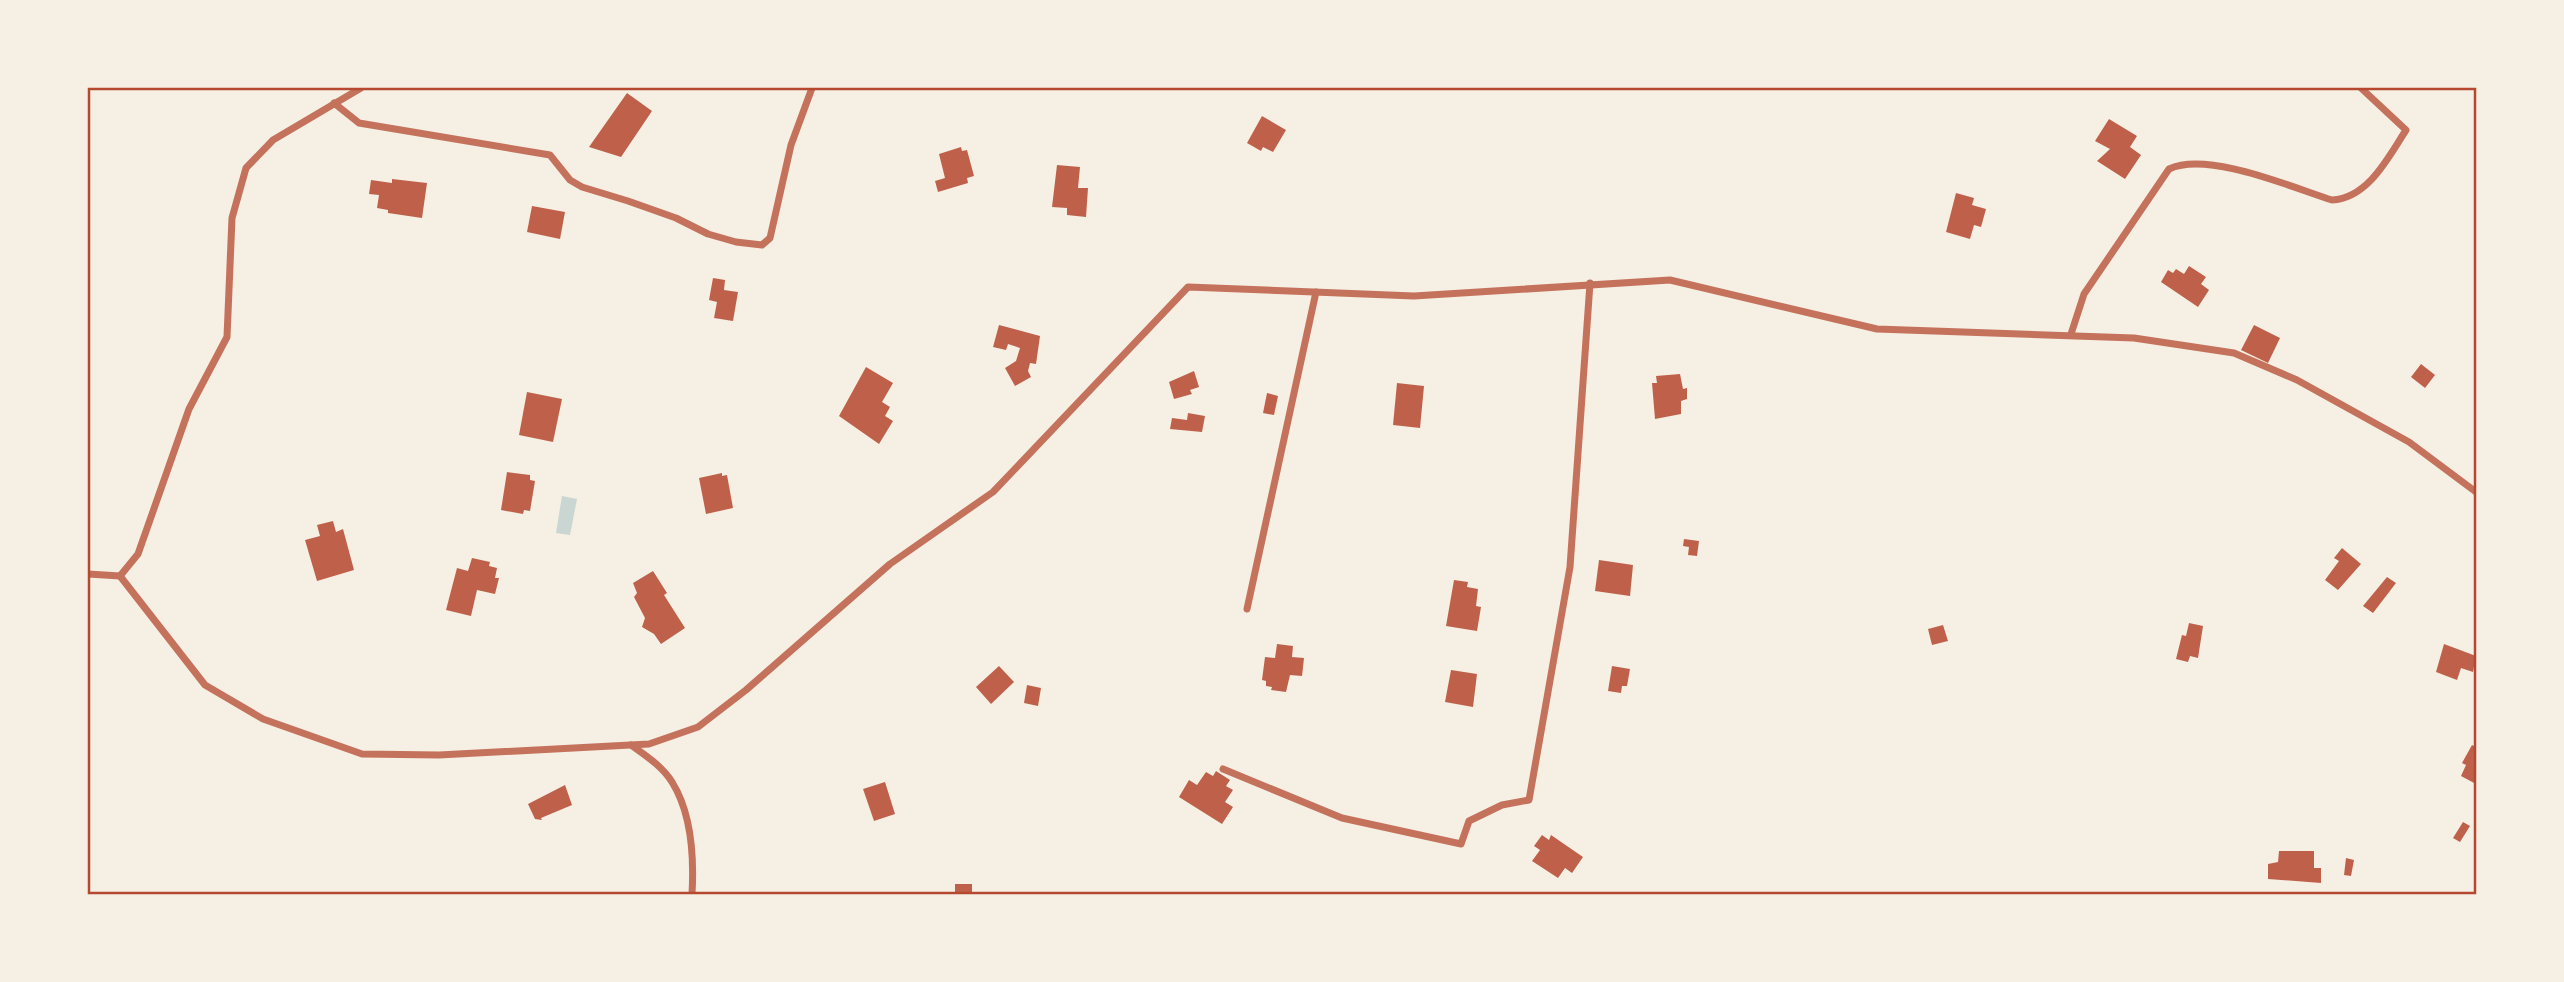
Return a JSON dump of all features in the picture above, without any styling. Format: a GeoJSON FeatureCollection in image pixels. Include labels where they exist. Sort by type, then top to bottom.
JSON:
{"type":"FeatureCollection","features":[{"type":"Feature","properties":{"kind":"street"},"geometry":{"type":"LineString","coordinates":[[120,576],[138,554],[189,409],[227,337],[232,218],[246,168],[273,140],[361,88]]}},
{"type":"Feature","properties":{"kind":"street"},"geometry":{"type":"LineString","coordinates":[[334,103],[359,123],[550,155],[570,180],[582,187],[676,218],[708,234],[751,246],[762,245],[770,238],[791,145],[812,88]]}},
{"type":"Feature","properties":{"kind":"street"},"geometry":{"type":"LineString","coordinates":[[2071,334],[2084,293],[2169,169],[2197,163],[2240,172],[2332,200],[2348,199],[2359,192],[2386,161],[2406,130],[2361,88]]}},
{"type":"Feature","properties":{"kind":"street"},"geometry":{"type":"LineString","coordinates":[[88,574],[120,576],[205,685],[263,719],[362,754],[430,755],[649,744],[698,727],[746,690],[890,564],[993,492],[1188,287],[1414,296],[1671,280],[1877,329],[2134,338],[2234,353],[2297,380],[2409,442],[2476,492]]}},
{"type":"Feature","properties":{"kind":"street"},"geometry":{"type":"LineString","coordinates":[[1223,769],[1342,818],[1461,844],[1469,821],[1502,805],[1529,800],[1570,566],[1590,283]]}},
{"type":"Feature","properties":{"kind":"street"},"geometry":{"type":"LineString","coordinates":[[1247,609],[1316,292]]}},
{"type":"Feature","properties":{"kind":"street"},"geometry":{"type":"LineString","coordinates":[[631,745],[659,766],[673,784],[685,819],[694,862],[692,894]]}},
{"type":"Feature","properties":{"kind":"shaded area"},"geometry":{"type":"Polygon","coordinates":[[[562,496],[577,499],[570,535],[556,533],[562,496]]]}},
{"type":"Feature","properties":{"kind":"building"},"geometry":{"type":"Polygon","coordinates":[[[627,93],[652,111],[621,157],[589,147],[627,93]]]}},
{"type":"Feature","properties":{"kind":"building"},"geometry":{"type":"Polygon","coordinates":[[[1262,116],[1286,130],[1273,152],[1263,147],[1261,151],[1247,143],[1262,116]]]}},
{"type":"Feature","properties":{"kind":"building"},"geometry":{"type":"Polygon","coordinates":[[[2109,119],[2137,136],[2130,147],[2141,155],[2125,179],[2097,161],[2110,149],[2095,141],[2109,119]]]}},
{"type":"Feature","properties":{"kind":"building"},"geometry":{"type":"Polygon","coordinates":[[[961,147],[962,151],[967,150],[974,176],[967,178],[968,183],[938,192],[935,181],[945,178],[939,154],[961,147]]]}},
{"type":"Feature","properties":{"kind":"building"},"geometry":{"type":"Polygon","coordinates":[[[1057,165],[1080,167],[1078,188],[1088,188],[1086,217],[1067,215],[1067,208],[1052,207],[1057,165]]]}},
{"type":"Feature","properties":{"kind":"building"},"geometry":{"type":"Polygon","coordinates":[[[392,179],[427,183],[422,218],[388,213],[388,210],[377,208],[379,195],[369,194],[371,180],[392,183],[392,179]]]}},
{"type":"Feature","properties":{"kind":"building"},"geometry":{"type":"Polygon","coordinates":[[[1956,193],[1974,198],[1972,205],[1986,209],[1981,227],[1974,225],[1970,239],[1946,232],[1956,193]]]}},
{"type":"Feature","properties":{"kind":"building"},"geometry":{"type":"Polygon","coordinates":[[[532,206],[565,212],[560,239],[527,232],[532,206]]]}},
{"type":"Feature","properties":{"kind":"building"},"geometry":{"type":"Polygon","coordinates":[[[2189,266],[2206,277],[2201,284],[2209,290],[2198,307],[2161,282],[2168,270],[2173,273],[2176,269],[2184,274],[2189,266]]]}},
{"type":"Feature","properties":{"kind":"building"},"geometry":{"type":"Polygon","coordinates":[[[713,278],[725,280],[724,290],[738,292],[733,321],[714,318],[717,302],[709,300],[713,278]]]}},
{"type":"Feature","properties":{"kind":"building"},"geometry":{"type":"Polygon","coordinates":[[[999,325],[1040,336],[1036,364],[1030,363],[1028,371],[1031,377],[1015,386],[1005,368],[1016,361],[1020,348],[1008,344],[1006,350],[993,347],[999,325]]]}},
{"type":"Feature","properties":{"kind":"building"},"geometry":{"type":"Polygon","coordinates":[[[2254,325],[2280,338],[2268,363],[2241,350],[2254,325]]]}},
{"type":"Feature","properties":{"kind":"building"},"geometry":{"type":"Polygon","coordinates":[[[2421,364],[2435,375],[2425,388],[2411,377],[2421,364]]]}},
{"type":"Feature","properties":{"kind":"building"},"geometry":{"type":"Polygon","coordinates":[[[866,367],[893,383],[882,402],[890,407],[885,416],[893,421],[879,444],[839,416],[866,367]]]}},
{"type":"Feature","properties":{"kind":"building"},"geometry":{"type":"Polygon","coordinates":[[[1194,371],[1199,387],[1190,390],[1192,394],[1174,399],[1169,382],[1194,371]]]}},
{"type":"Feature","properties":{"kind":"building"},"geometry":{"type":"Polygon","coordinates":[[[1680,374],[1683,389],[1687,388],[1687,399],[1681,401],[1681,414],[1655,419],[1652,383],[1657,383],[1656,376],[1680,374]]]}},
{"type":"Feature","properties":{"kind":"building"},"geometry":{"type":"Polygon","coordinates":[[[1397,383],[1424,386],[1420,428],[1393,425],[1397,383]]]}},
{"type":"Feature","properties":{"kind":"building"},"geometry":{"type":"Polygon","coordinates":[[[527,392],[562,399],[553,442],[519,435],[527,392]]]}},
{"type":"Feature","properties":{"kind":"building"},"geometry":{"type":"Polygon","coordinates":[[[1267,393],[1278,396],[1274,415],[1263,413],[1267,393]]]}},
{"type":"Feature","properties":{"kind":"building"},"geometry":{"type":"Polygon","coordinates":[[[1188,413],[1205,416],[1202,432],[1170,429],[1172,418],[1187,420],[1188,413]]]}},
{"type":"Feature","properties":{"kind":"building"},"geometry":{"type":"Polygon","coordinates":[[[507,472],[530,475],[530,480],[535,481],[530,511],[524,510],[523,514],[501,510],[507,472]]]}},
{"type":"Feature","properties":{"kind":"building"},"geometry":{"type":"Polygon","coordinates":[[[722,473],[722,476],[727,475],[733,508],[706,514],[699,478],[722,473]]]}},
{"type":"Feature","properties":{"kind":"building"},"geometry":{"type":"Polygon","coordinates":[[[333,521],[336,532],[343,529],[354,570],[317,581],[305,540],[320,536],[317,525],[333,521]]]}},
{"type":"Feature","properties":{"kind":"building"},"geometry":{"type":"Polygon","coordinates":[[[1684,539],[1699,541],[1697,556],[1688,555],[1689,547],[1683,546],[1684,539]]]}},
{"type":"Feature","properties":{"kind":"building"},"geometry":{"type":"Polygon","coordinates":[[[2342,548],[2361,564],[2338,590],[2325,580],[2339,561],[2334,558],[2342,548]]]}},
{"type":"Feature","properties":{"kind":"building"},"geometry":{"type":"Polygon","coordinates":[[[472,558],[490,562],[489,566],[497,568],[495,578],[499,578],[495,594],[477,590],[471,616],[446,610],[457,568],[468,571],[472,558]]]}},
{"type":"Feature","properties":{"kind":"building"},"geometry":{"type":"Polygon","coordinates":[[[1599,560],[1633,565],[1630,596],[1595,591],[1599,560]]]}},
{"type":"Feature","properties":{"kind":"building"},"geometry":{"type":"Polygon","coordinates":[[[653,571],[667,593],[664,595],[685,628],[661,644],[654,634],[642,627],[645,618],[634,597],[637,593],[633,583],[653,571]]]}},
{"type":"Feature","properties":{"kind":"building"},"geometry":{"type":"Polygon","coordinates":[[[2387,577],[2396,583],[2373,613],[2363,606],[2387,577]]]}},
{"type":"Feature","properties":{"kind":"building"},"geometry":{"type":"Polygon","coordinates":[[[1454,580],[1468,582],[1467,587],[1478,589],[1476,606],[1481,607],[1477,631],[1446,626],[1454,580]]]}},
{"type":"Feature","properties":{"kind":"building"},"geometry":{"type":"Polygon","coordinates":[[[2189,623],[2203,626],[2198,658],[2190,656],[2188,662],[2176,659],[2182,635],[2186,636],[2189,623]]]}},
{"type":"Feature","properties":{"kind":"building"},"geometry":{"type":"Polygon","coordinates":[[[1943,625],[1948,641],[1932,645],[1928,629],[1943,625]]]}},
{"type":"Feature","properties":{"kind":"building"},"geometry":{"type":"Polygon","coordinates":[[[1277,644],[1293,646],[1292,657],[1304,658],[1302,676],[1290,675],[1286,692],[1271,690],[1272,687],[1266,686],[1266,681],[1262,680],[1265,657],[1275,658],[1277,644]]]}},
{"type":"Feature","properties":{"kind":"building"},"geometry":{"type":"Polygon","coordinates":[[[2444,644],[2476,656],[2473,672],[2461,668],[2457,680],[2436,672],[2444,644]]]}},
{"type":"Feature","properties":{"kind":"building"},"geometry":{"type":"Polygon","coordinates":[[[999,666],[1014,682],[991,704],[976,687],[999,666]]]}},
{"type":"Feature","properties":{"kind":"building"},"geometry":{"type":"Polygon","coordinates":[[[1612,666],[1630,669],[1627,686],[1622,686],[1621,693],[1608,691],[1612,666]]]}},
{"type":"Feature","properties":{"kind":"building"},"geometry":{"type":"Polygon","coordinates":[[[1451,670],[1477,674],[1473,707],[1445,702],[1451,670]]]}},
{"type":"Feature","properties":{"kind":"building"},"geometry":{"type":"Polygon","coordinates":[[[1027,685],[1041,688],[1038,706],[1024,703],[1027,685]]]}},
{"type":"Feature","properties":{"kind":"building"},"geometry":{"type":"Polygon","coordinates":[[[2472,745],[2476,747],[2476,784],[2461,776],[2466,765],[2462,763],[2472,745]]]}},
{"type":"Feature","properties":{"kind":"building"},"geometry":{"type":"Polygon","coordinates":[[[1216,771],[1230,780],[1226,786],[1233,790],[1225,802],[1233,807],[1222,824],[1179,797],[1189,780],[1197,785],[1206,772],[1213,776],[1216,771]]]}},
{"type":"Feature","properties":{"kind":"building"},"geometry":{"type":"Polygon","coordinates":[[[885,782],[895,814],[874,821],[863,789],[885,782]]]}},
{"type":"Feature","properties":{"kind":"building"},"geometry":{"type":"Polygon","coordinates":[[[565,785],[572,805],[541,818],[542,820],[535,819],[528,804],[565,785]]]}},
{"type":"Feature","properties":{"kind":"building"},"geometry":{"type":"Polygon","coordinates":[[[2463,822],[2470,826],[2460,842],[2453,838],[2463,822]]]}},
{"type":"Feature","properties":{"kind":"building"},"geometry":{"type":"Polygon","coordinates":[[[1542,835],[1549,840],[1551,835],[1583,857],[1572,873],[1565,868],[1558,878],[1532,861],[1540,850],[1534,846],[1542,835]]]}},
{"type":"Feature","properties":{"kind":"building"},"geometry":{"type":"Polygon","coordinates":[[[2279,851],[2314,851],[2314,868],[2321,868],[2321,883],[2268,879],[2268,864],[2278,862],[2279,851]]]}},
{"type":"Feature","properties":{"kind":"building"},"geometry":{"type":"Polygon","coordinates":[[[2346,858],[2354,860],[2351,876],[2344,875],[2346,858]]]}},
{"type":"Feature","properties":{"kind":"building"},"geometry":{"type":"Polygon","coordinates":[[[955,884],[972,884],[972,894],[955,894],[955,884]]]}}]}
